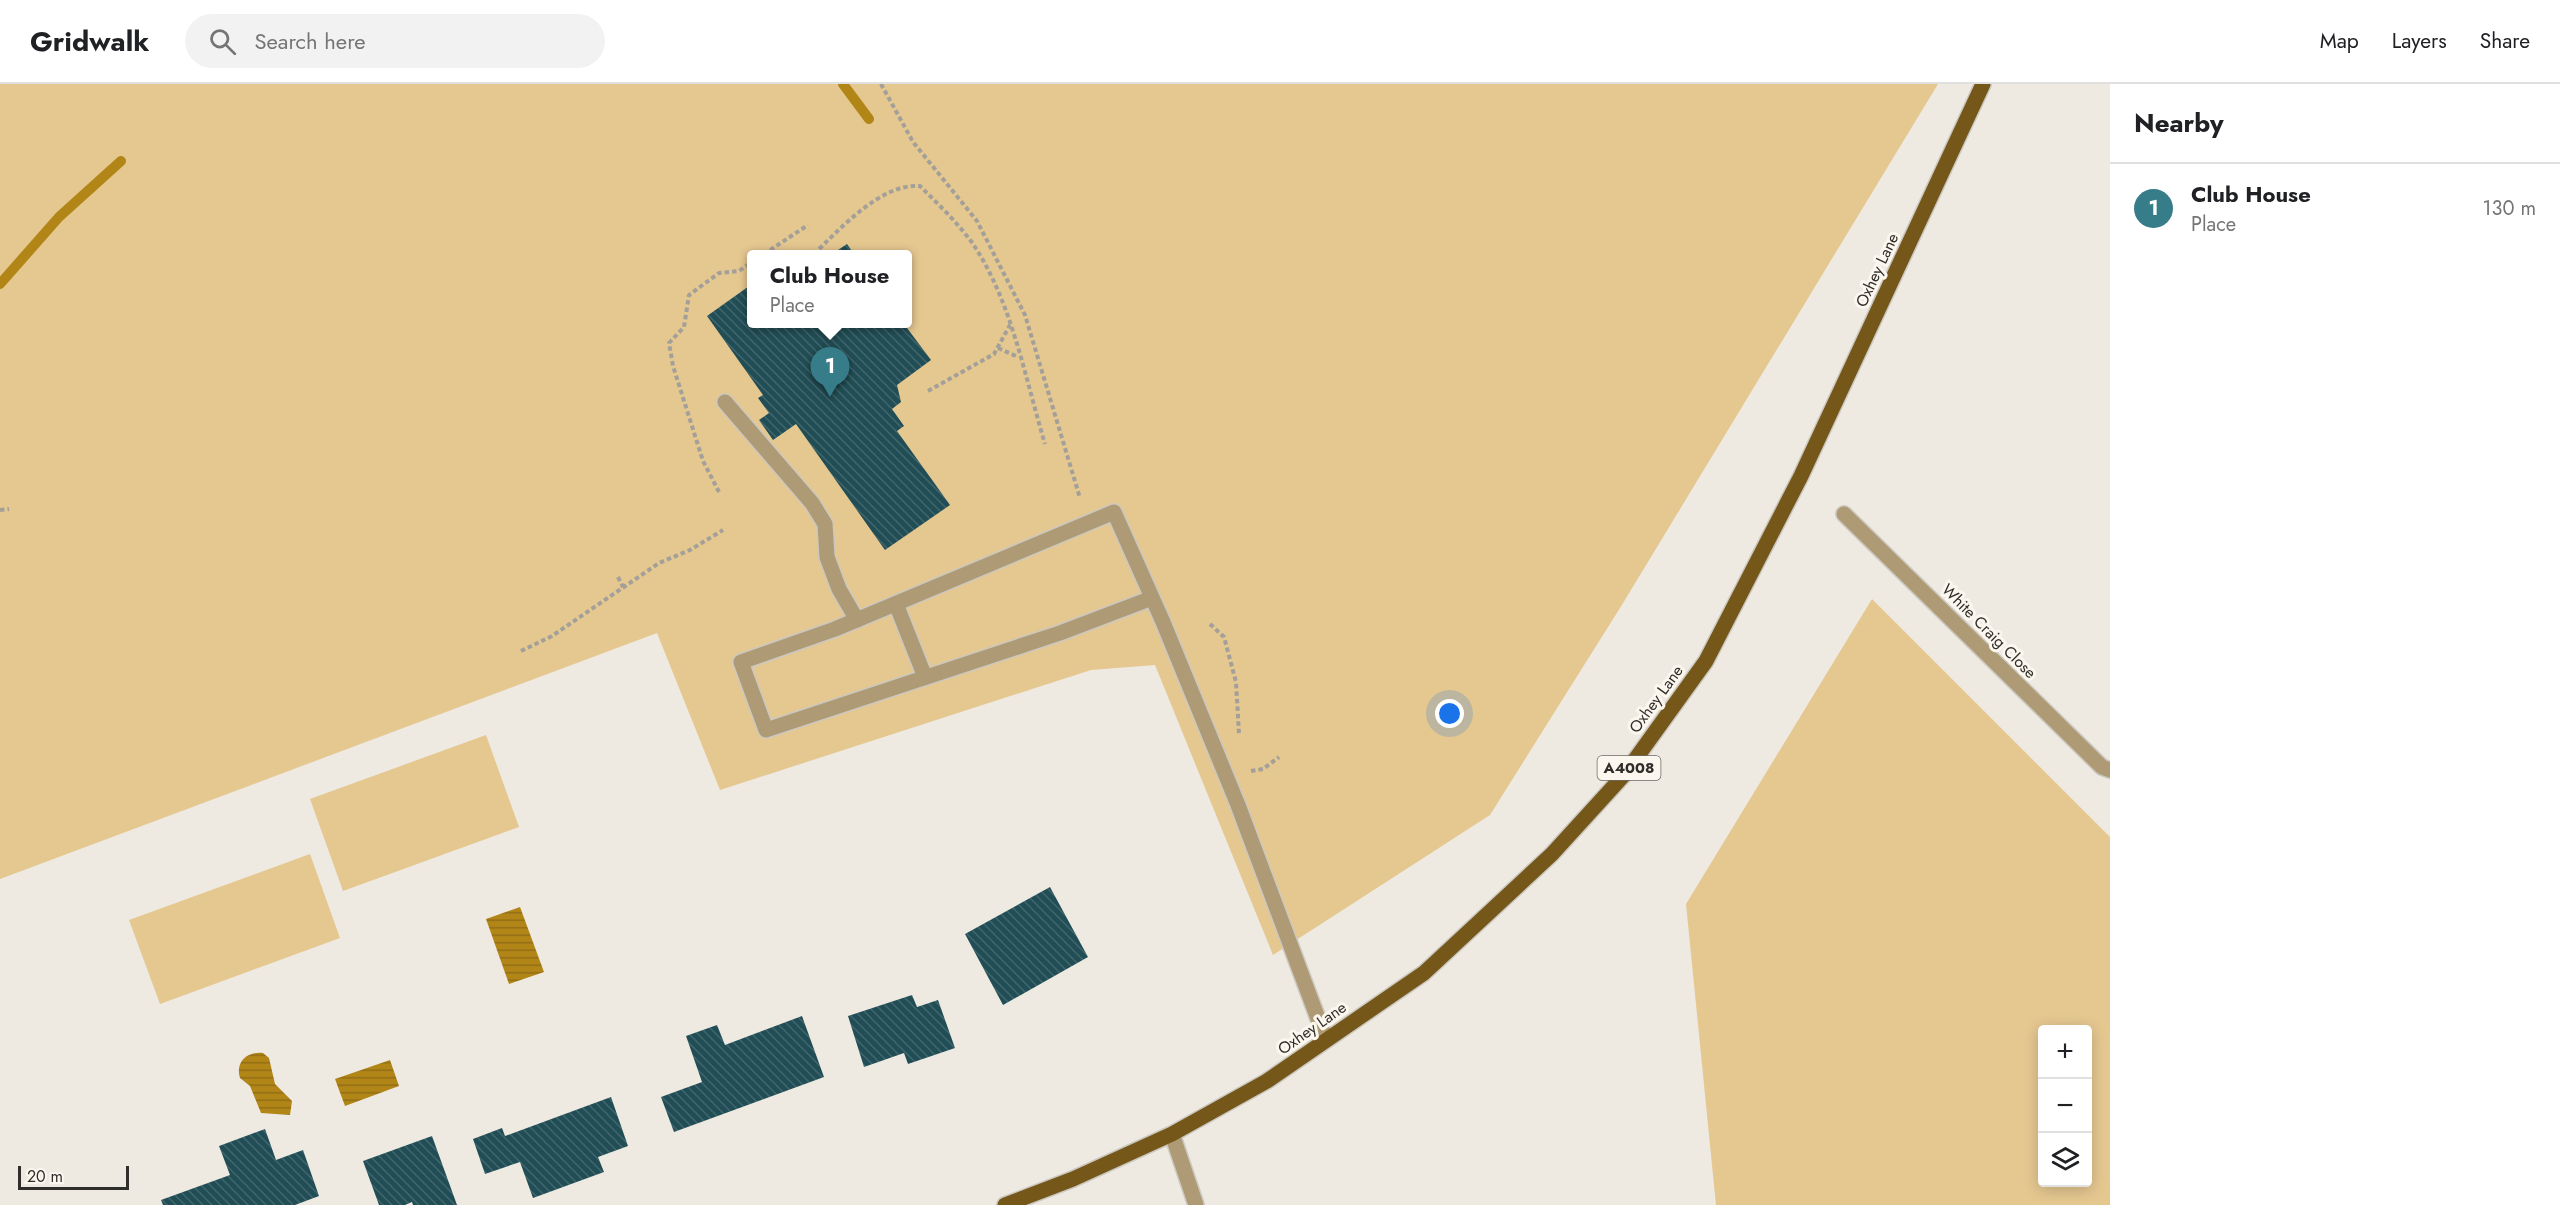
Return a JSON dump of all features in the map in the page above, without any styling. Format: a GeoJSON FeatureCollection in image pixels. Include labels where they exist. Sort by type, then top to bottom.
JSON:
{"type":"FeatureCollection","features":[{"type":"Feature","properties":{"kind":"main road","name":"Oxhey Lane"},"geometry":{"type":"LineString","coordinates":[[1005,1205],[1072,1179],[1172,1134],[1267,1081],[1424,973],[1552,854],[1624,775],[1706,661],[1801,476],[1983,84]]}},
{"type":"Feature","properties":{"kind":"street"},"geometry":{"type":"LineString","coordinates":[[725,402],[812,503],[825,524],[827,558],[839,589],[857,620]]}},
{"type":"Feature","properties":{"kind":"street"},"geometry":{"type":"LineString","coordinates":[[1152,598],[1060,633],[766,730],[741,662],[857,620],[1113,512],[1152,598],[1238,806],[1326,1040]]}},
{"type":"Feature","properties":{"kind":"street","name":"White Craig Close"},"geometry":{"type":"LineString","coordinates":[[1844,514],[2102,767],[2110,770]]}},
{"type":"Feature","properties":{"kind":"street"},"geometry":{"type":"LineString","coordinates":[[896,604],[925,677]]}},
{"type":"Feature","properties":{"kind":"street"},"geometry":{"type":"LineString","coordinates":[[1172,1134],[1196,1205]]}},
{"type":"Feature","properties":{"kind":"path"},"geometry":{"type":"LineString","coordinates":[[881,84],[913,142],[977,221],[1025,315],[1082,505],[1113,512]]}},
{"type":"Feature","properties":{"kind":"path"},"geometry":{"type":"LineString","coordinates":[[819,250],[847,222],[891,191],[906,185],[920,186],[972,244],[993,279],[1010,324],[1045,444]]}},
{"type":"Feature","properties":{"kind":"path"},"geometry":{"type":"LineString","coordinates":[[771,250],[808,225]]}},
{"type":"Feature","properties":{"kind":"path"},"geometry":{"type":"LineString","coordinates":[[719,492],[703,461],[673,366],[669,343],[684,327],[689,295],[719,273],[739,271],[747,265]]}},
{"type":"Feature","properties":{"kind":"path"},"geometry":{"type":"LineString","coordinates":[[928,391],[982,362],[998,348],[1010,324]]}},
{"type":"Feature","properties":{"kind":"path"},"geometry":{"type":"LineString","coordinates":[[998,348],[1019,357]]}},
{"type":"Feature","properties":{"kind":"path"},"geometry":{"type":"LineString","coordinates":[[0,510],[9,509]]}},
{"type":"Feature","properties":{"kind":"path"},"geometry":{"type":"LineString","coordinates":[[521,651],[552,636],[659,563],[690,550],[723,530]]}},
{"type":"Feature","properties":{"kind":"path"},"geometry":{"type":"LineString","coordinates":[[618,577],[624,587]]}},
{"type":"Feature","properties":{"kind":"path"},"geometry":{"type":"LineString","coordinates":[[1210,624],[1224,637],[1236,682],[1241,743]]}},
{"type":"Feature","properties":{"kind":"path"},"geometry":{"type":"LineString","coordinates":[[1244,764],[1250,771],[1263,769],[1278,757]]}},
{"type":"Feature","properties":{"kind":"shaded area"},"geometry":{"type":"Polygon","coordinates":[[[0,84],[1938,84],[1620,608],[1490,815],[1273,955],[1155,665],[1091,670],[720,790],[657,633],[0,879],[0,84]]]}},
{"type":"Feature","properties":{"kind":"shaded area"},"geometry":{"type":"Polygon","coordinates":[[[1872,599],[2110,837],[2110,1205],[1716,1205],[1686,904],[1872,599]]]}},
{"type":"Feature","properties":{"kind":"shaded area"},"geometry":{"type":"Polygon","coordinates":[[[486,735],[519,827],[343,891],[310,799],[486,735]]]}},
{"type":"Feature","properties":{"kind":"shaded area"},"geometry":{"type":"Polygon","coordinates":[[[310,854],[340,938],[160,1004],[129,920],[310,854]]]}},
{"type":"Feature","properties":{"kind":"shaded area"},"geometry":{"type":"Polygon","coordinates":[[[520,907],[544,972],[509,984],[486,919],[520,907]]]}},
{"type":"Feature","properties":{"kind":"shaded area"},"geometry":{"type":"Polygon","coordinates":[[[263,1053],[269,1058],[275,1084],[292,1101],[290,1115],[261,1113],[250,1086],[240,1078],[239,1067],[244,1059],[252,1054],[263,1053]]]}},
{"type":"Feature","properties":{"kind":"shaded area"},"geometry":{"type":"Polygon","coordinates":[[[390,1060],[399,1086],[345,1106],[335,1079],[390,1060]]]}},
{"type":"Feature","properties":{"kind":"building"},"geometry":{"type":"Polygon","coordinates":[[[847,244],[851,250],[838,250],[847,244]]]}},
{"type":"Feature","properties":{"kind":"building"},"geometry":{"type":"Polygon","coordinates":[[[747,288],[747,328],[907,328],[931,360],[897,385],[901,402],[892,409],[904,426],[897,431],[950,505],[885,550],[796,424],[773,440],[759,420],[769,413],[758,398],[763,395],[707,316],[747,288]]]}},
{"type":"Feature","properties":{"kind":"building"},"geometry":{"type":"Polygon","coordinates":[[[1050,887],[1088,957],[1003,1005],[965,934],[1050,887]]]}},
{"type":"Feature","properties":{"kind":"building"},"geometry":{"type":"Polygon","coordinates":[[[912,995],[917,1007],[938,1000],[955,1048],[908,1064],[904,1053],[864,1067],[848,1016],[912,995]]]}},
{"type":"Feature","properties":{"kind":"building"},"geometry":{"type":"Polygon","coordinates":[[[802,1016],[824,1077],[674,1132],[661,1097],[702,1082],[686,1036],[717,1025],[725,1045],[802,1016]]]}},
{"type":"Feature","properties":{"kind":"building"},"geometry":{"type":"Polygon","coordinates":[[[611,1097],[628,1146],[598,1157],[604,1172],[533,1198],[520,1162],[485,1174],[473,1139],[502,1128],[505,1136],[611,1097]]]}},
{"type":"Feature","properties":{"kind":"building"},"geometry":{"type":"Polygon","coordinates":[[[265,1129],[276,1160],[303,1150],[319,1196],[295,1205],[163,1205],[161,1200],[230,1175],[219,1146],[265,1129]]]}},
{"type":"Feature","properties":{"kind":"building"},"geometry":{"type":"Polygon","coordinates":[[[432,1136],[457,1205],[413,1205],[412,1202],[405,1205],[379,1205],[363,1161],[432,1136]]]}},
{"type":"Feature","properties":{"kind":"waterway"},"geometry":{"type":"LineString","coordinates":[[843,84],[869,119]]}},
{"type":"Feature","properties":{"kind":"waterway"},"geometry":{"type":"LineString","coordinates":[[0,284],[59,217],[121,161]]}},
{"type":"Feature","properties":{"kind":"place","name":"Club House"},"geometry":{"type":"Point","coordinates":[830,397]}}]}
